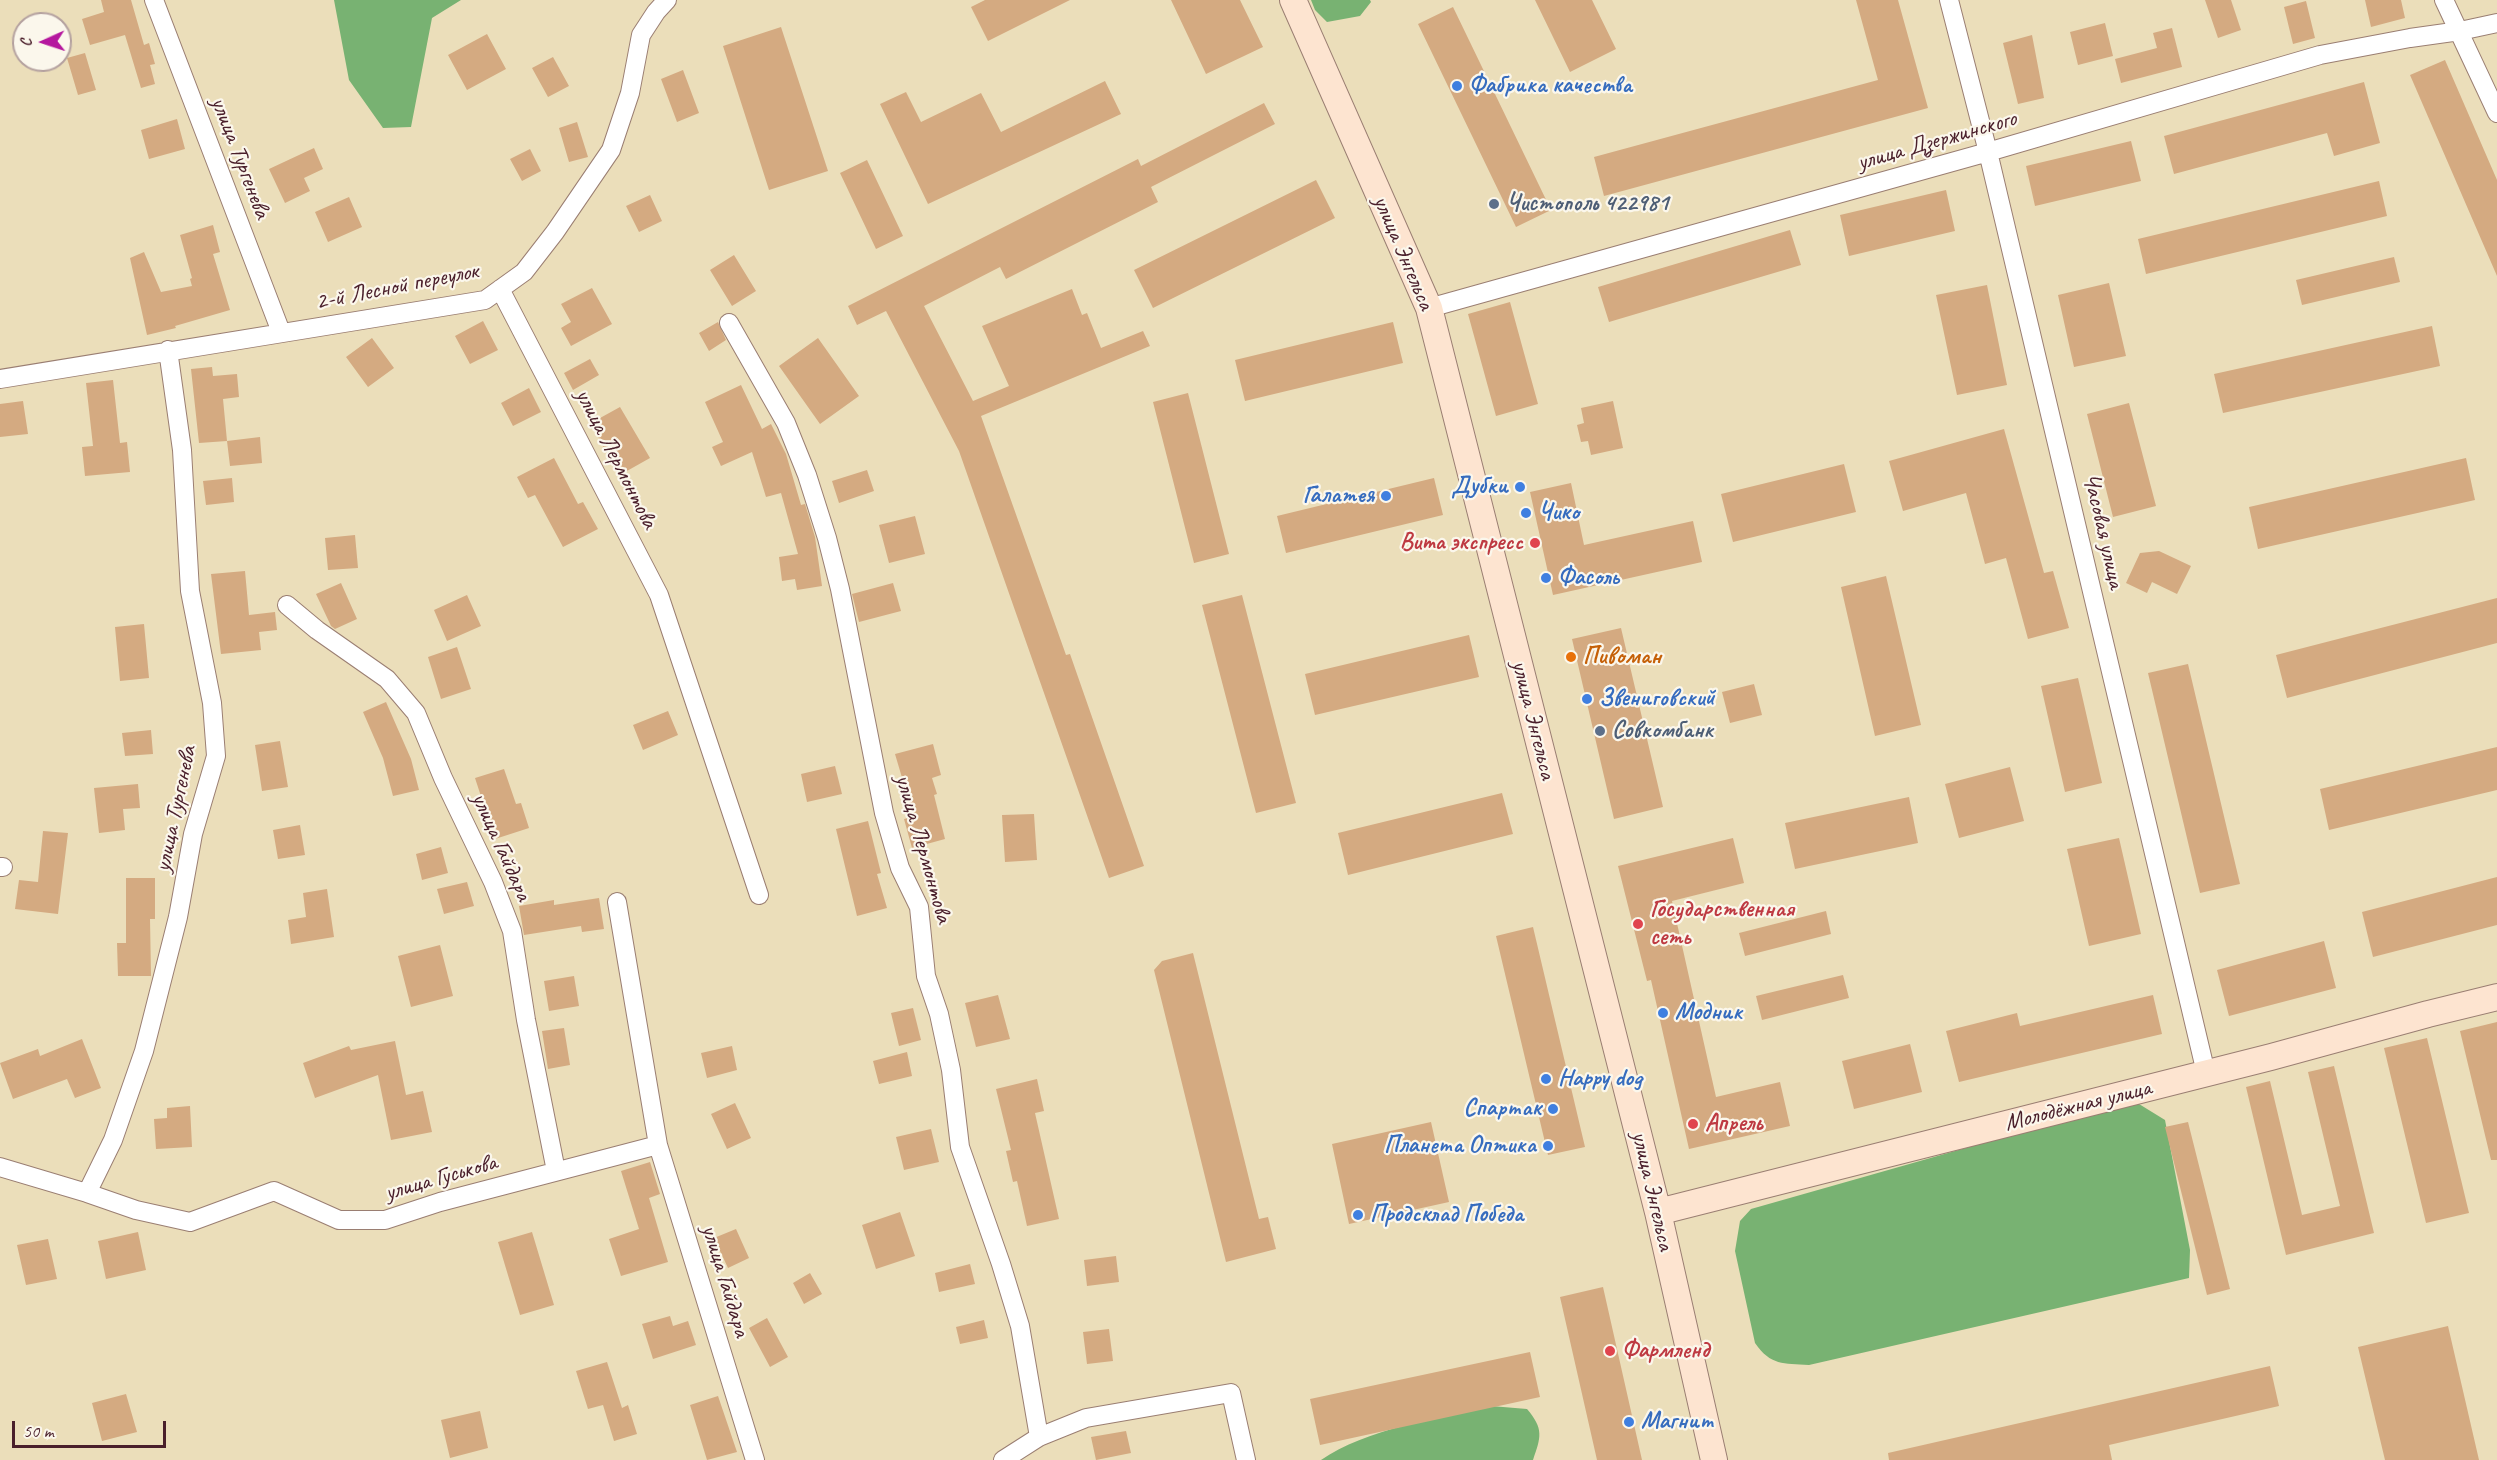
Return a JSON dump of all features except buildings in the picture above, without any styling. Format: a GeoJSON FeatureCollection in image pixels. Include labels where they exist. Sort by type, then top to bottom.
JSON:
{"type":"FeatureCollection","features":[{"type":"Feature","properties":{"kind":"main road","name":"улица Энгельса"},"geometry":{"type":"LineString","coordinates":[[1293,0],[1429,308],[1658,1212],[1714,1460]]}},
{"type":"Feature","properties":{"kind":"main road","name":"Молодёжная улица"},"geometry":{"type":"LineString","coordinates":[[1658,1212],[2497,997]]}},
{"type":"Feature","properties":{"kind":"street","name":"улица Тургенева"},"geometry":{"type":"LineString","coordinates":[[154,0],[281,332]]}},
{"type":"Feature","properties":{"kind":"street","name":"2-й Лесной переулок"},"geometry":{"type":"LineString","coordinates":[[0,379],[485,300],[524,272],[555,232],[611,150],[630,93],[641,35],[667,0]]}},
{"type":"Feature","properties":{"kind":"street","name":"Часовая улица"},"geometry":{"type":"LineString","coordinates":[[1949,0],[1988,152],[2206,1073]]}},
{"type":"Feature","properties":{"kind":"street"},"geometry":{"type":"LineString","coordinates":[[2444,0],[2497,113]]}},
{"type":"Feature","properties":{"kind":"street","name":"улица Дзержинского"},"geometry":{"type":"LineString","coordinates":[[1429,308],[1988,152],[2320,55],[2410,38],[2460,32],[2497,22]]}},
{"type":"Feature","properties":{"kind":"street","name":"улица Лермонтова"},"geometry":{"type":"LineString","coordinates":[[500,289],[659,595],[759,895]]}},
{"type":"Feature","properties":{"kind":"street","name":"улица Лермонтова"},"geometry":{"type":"LineString","coordinates":[[729,323],[786,423],[807,475],[827,538],[840,589],[884,813],[900,867],[919,907],[926,976],[939,1014],[951,1070],[960,1147],[1002,1264],[1020,1326],[1039,1437]]}},
{"type":"Feature","properties":{"kind":"street","name":"улица Тургенева"},"geometry":{"type":"LineString","coordinates":[[87,1192],[113,1140],[144,1051],[178,916],[193,834],[216,756],[212,703],[190,591],[182,450],[168,350]]}},
{"type":"Feature","properties":{"kind":"street","name":"улица Гайдара"},"geometry":{"type":"LineString","coordinates":[[287,605],[317,630],[387,679],[416,714],[443,778],[493,882],[512,931],[526,1020],[555,1171]]}},
{"type":"Feature","properties":{"kind":"street","name":"улица Гайдара"},"geometry":{"type":"LineString","coordinates":[[617,902],[658,1145],[754,1460]]}},
{"type":"Feature","properties":{"kind":"street","name":"улица Гуськова"},"geometry":{"type":"LineString","coordinates":[[0,1167],[87,1192],[136,1210],[190,1222],[274,1191],[339,1220],[386,1220],[440,1202],[658,1145]]}},
{"type":"Feature","properties":{"kind":"street"},"geometry":{"type":"LineString","coordinates":[[1003,1460],[1039,1437],[1086,1418],[1231,1393],[1246,1460]]}},
{"type":"Feature","properties":{"kind":"green space"},"geometry":{"type":"Polygon","coordinates":[[[334,0],[461,0],[432,18],[411,127],[383,128],[349,80],[334,0]]]}},
{"type":"Feature","properties":{"kind":"green space"},"geometry":{"type":"Polygon","coordinates":[[[1311,0],[1370,0],[1371,2],[1360,16],[1327,22],[1315,10],[1311,0]]]}},
{"type":"Feature","properties":{"kind":"green space"},"geometry":{"type":"Polygon","coordinates":[[[2124,1103],[2139,1104],[2165,1120],[2190,1250],[2189,1278],[1809,1365],[1772,1360],[1755,1343],[1735,1251],[1740,1221],[1751,1209],[2124,1103]]]}},
{"type":"Feature","properties":{"kind":"green space"},"geometry":{"type":"Polygon","coordinates":[[[1491,1406],[1527,1409],[1536,1422],[1539,1433],[1533,1460],[1321,1460],[1339,1449],[1381,1432],[1491,1406]]]}},
{"type":"Feature","properties":{"kind":"place","name":"Фабрика качества"},"geometry":{"type":"Point","coordinates":[1457,86]}},
{"type":"Feature","properties":{"kind":"place","name":"Чистополь 422981"},"geometry":{"type":"Point","coordinates":[1494,204]}},
{"type":"Feature","properties":{"kind":"place","name":"Дубки"},"geometry":{"type":"Point","coordinates":[1520,487]}},
{"type":"Feature","properties":{"kind":"place","name":"Галатея"},"geometry":{"type":"Point","coordinates":[1386,496]}},
{"type":"Feature","properties":{"kind":"place","name":"Чико"},"geometry":{"type":"Point","coordinates":[1526,513]}},
{"type":"Feature","properties":{"kind":"place","name":"Вита экспресс"},"geometry":{"type":"Point","coordinates":[1535,543]}},
{"type":"Feature","properties":{"kind":"place","name":"Фасоль"},"geometry":{"type":"Point","coordinates":[1546,578]}},
{"type":"Feature","properties":{"kind":"place","name":"Пивоман"},"geometry":{"type":"Point","coordinates":[1571,657]}},
{"type":"Feature","properties":{"kind":"place","name":"Звениговский"},"geometry":{"type":"Point","coordinates":[1587,699]}},
{"type":"Feature","properties":{"kind":"place","name":"Совкомбанк"},"geometry":{"type":"Point","coordinates":[1600,731]}},
{"type":"Feature","properties":{"kind":"place","name":"Государственная сеть"},"geometry":{"type":"Point","coordinates":[1638,924]}},
{"type":"Feature","properties":{"kind":"place","name":"Модник"},"geometry":{"type":"Point","coordinates":[1663,1013]}},
{"type":"Feature","properties":{"kind":"place","name":"Happy dog"},"geometry":{"type":"Point","coordinates":[1546,1079]}},
{"type":"Feature","properties":{"kind":"place","name":"Спартак"},"geometry":{"type":"Point","coordinates":[1553,1109]}},
{"type":"Feature","properties":{"kind":"place","name":"Апрель"},"geometry":{"type":"Point","coordinates":[1693,1124]}},
{"type":"Feature","properties":{"kind":"place","name":"Планета Оптика"},"geometry":{"type":"Point","coordinates":[1548,1146]}},
{"type":"Feature","properties":{"kind":"place","name":"Продсклад Победа"},"geometry":{"type":"Point","coordinates":[1358,1215]}},
{"type":"Feature","properties":{"kind":"place","name":"Фармленд"},"geometry":{"type":"Point","coordinates":[1610,1351]}},
{"type":"Feature","properties":{"kind":"place","name":"Магнит"},"geometry":{"type":"Point","coordinates":[1629,1422]}}]}
